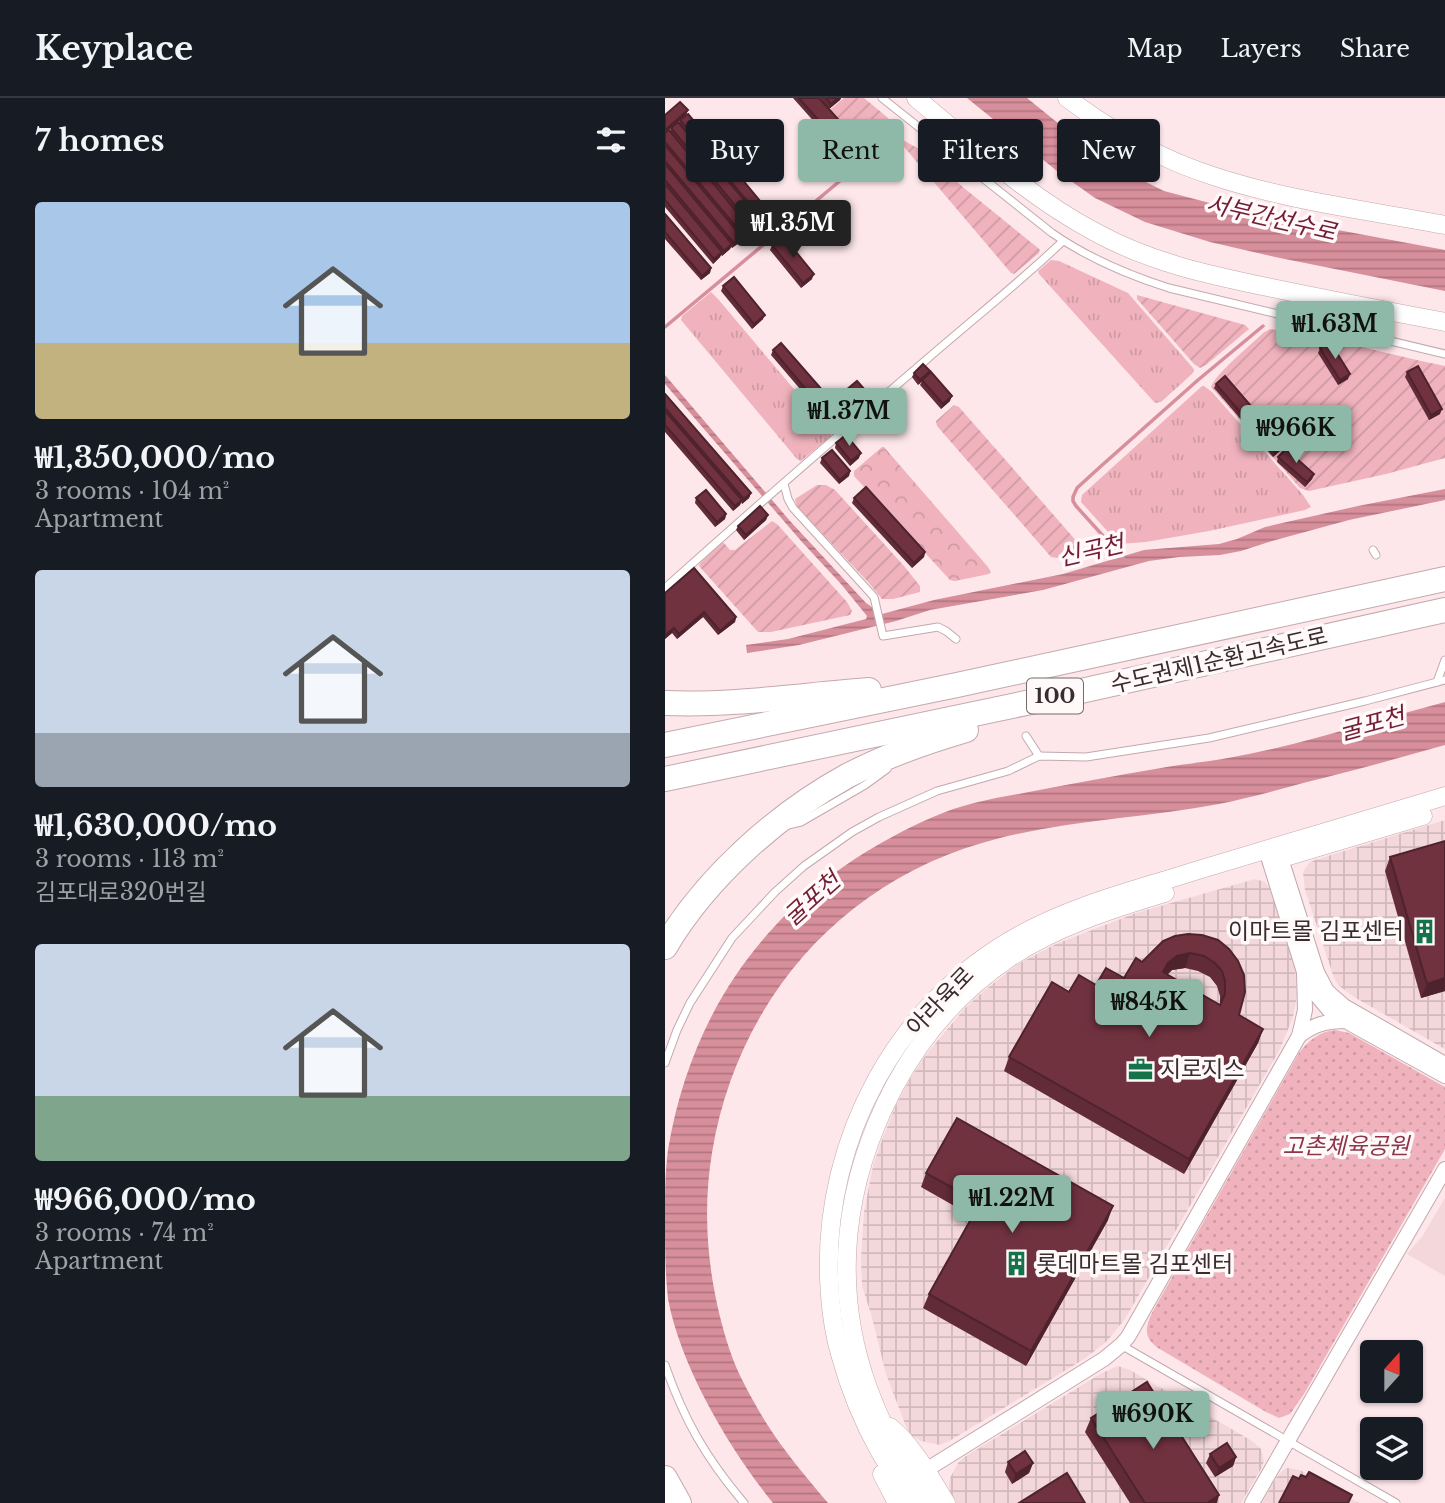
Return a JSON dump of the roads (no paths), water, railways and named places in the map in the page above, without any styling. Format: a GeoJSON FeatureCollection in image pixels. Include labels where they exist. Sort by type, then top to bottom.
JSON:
{"type":"FeatureCollection","features":[{"type":"Feature","properties":{"kind":"highway","name":"수도권제1순환고속도로"},"geometry":{"type":"LineString","coordinates":[[665,746],[1445,579]]}},
{"type":"Feature","properties":{"kind":"highway","name":"수도권제1순환고속도로"},"geometry":{"type":"LineString","coordinates":[[665,779],[1045,699],[1445,610]]}},
{"type":"Feature","properties":{"kind":"highway"},"geometry":{"type":"LineString","coordinates":[[665,702],[729,703],[813,694],[957,685]]}},
{"type":"Feature","properties":{"kind":"highway"},"geometry":{"type":"LineString","coordinates":[[665,947],[700,898],[734,861],[770,828],[807,801],[847,776],[921,743],[980,726],[1045,699]]}},
{"type":"Feature","properties":{"kind":"highway"},"geometry":{"type":"LineString","coordinates":[[665,1478],[679,1503]]}},
{"type":"Feature","properties":{"kind":"street"},"geometry":{"type":"LineString","coordinates":[[916,98],[1041,199],[1096,233],[1135,251],[1161,262],[1192,270],[1445,322]]}},
{"type":"Feature","properties":{"kind":"street"},"geometry":{"type":"LineString","coordinates":[[1067,98],[1114,131],[1212,176],[1297,199],[1445,225]]}},
{"type":"Feature","properties":{"kind":"street","name":"아라육로"},"geometry":{"type":"LineString","coordinates":[[1273,854],[1445,796]]}},
{"type":"Feature","properties":{"kind":"street","name":"아라육로"},"geometry":{"type":"LineString","coordinates":[[931,1503],[875,1424],[849,1380],[839,1353],[830,1288],[831,1227],[843,1162],[856,1121],[902,1038],[929,1005],[989,954],[1019,935],[1078,909],[1114,897],[1445,809]]}},
{"type":"Feature","properties":{"kind":"street"},"geometry":{"type":"LineString","coordinates":[[1273,854],[1304,972],[1313,991],[1329,1010],[1346,1021],[1445,1076]]}},
{"type":"Feature","properties":{"kind":"street"},"geometry":{"type":"LineString","coordinates":[[1273,854],[1317,972],[1327,991],[1344,1006],[1445,1064]]}},
{"type":"Feature","properties":{"kind":"street"},"geometry":{"type":"LineString","coordinates":[[926,1471],[1104,1359],[1121,1345],[1141,1315],[1299,1037],[1305,1010],[1304,972]]}},
{"type":"Feature","properties":{"kind":"street"},"geometry":{"type":"LineString","coordinates":[[1299,1037],[1322,1023],[1346,1021]]}},
{"type":"Feature","properties":{"kind":"street"},"geometry":{"type":"LineString","coordinates":[[1252,1503],[1445,1169]]}},
{"type":"Feature","properties":{"kind":"street"},"geometry":{"type":"LineString","coordinates":[[897,1503],[871,1453],[875,1424],[903,1439],[946,1503]]}},
{"type":"Feature","properties":{"kind":"street","name":"아라육로"},"geometry":{"type":"LineString","coordinates":[[875,1424],[880,1453],[913,1503]]}},
{"type":"Feature","properties":{"kind":"lane"},"geometry":{"type":"LineString","coordinates":[[882,98],[1063,241],[1101,262],[1169,288],[1445,354]]}},
{"type":"Feature","properties":{"kind":"lane"},"geometry":{"type":"LineString","coordinates":[[665,588],[1063,241]]}},
{"type":"Feature","properties":{"kind":"lane"},"geometry":{"type":"LineString","coordinates":[[784,484],[793,508],[871,592],[877,603],[883,636],[939,627],[956,639]]}},
{"type":"Feature","properties":{"kind":"lane"},"geometry":{"type":"LineString","coordinates":[[665,1063],[683,1017],[725,947],[792,876],[817,855],[861,826],[923,796],[1008,771],[1039,757],[1086,757],[1209,738],[1441,681],[1444,657]]}},
{"type":"Feature","properties":{"kind":"lane"},"geometry":{"type":"LineString","coordinates":[[1026,736],[1039,757]]}},
{"type":"Feature","properties":{"kind":"lane"},"geometry":{"type":"LineString","coordinates":[[1121,1345],[1396,1503]]}},
{"type":"Feature","properties":{"kind":"lane"},"geometry":{"type":"LineString","coordinates":[[665,1364],[680,1405],[698,1440],[744,1503]]}},
{"type":"Feature","properties":{"kind":"water"},"geometry":{"type":"Polygon","coordinates":[[[967,98],[1027,98],[1057,122],[1057,171],[1043,160],[1043,119],[993,119],[967,98]]]}},
{"type":"Feature","properties":{"kind":"water","name":"서부간선수로"},"geometry":{"type":"Polygon","coordinates":[[[1072,182],[1146,182],[1164,191],[1248,213],[1445,250],[1445,291],[1210,242],[1145,222],[1095,198],[1072,182]]]}},
{"type":"Feature","properties":{"kind":"water"},"geometry":{"type":"Polygon","coordinates":[[[665,375],[790,521],[866,603],[882,614],[934,600],[1063,574],[1144,550],[1219,544],[1265,527],[1358,506],[1445,489],[1445,500],[1349,520],[1241,551],[1149,561],[1043,590],[930,610],[799,645],[747,653],[746,645],[788,639],[866,619],[867,616],[665,384],[665,375]]]}},
{"type":"Feature","properties":{"kind":"water","name":"굴포천"},"geometry":{"type":"Polygon","coordinates":[[[1445,702],[1445,745],[1219,804],[1011,835],[930,862],[882,888],[839,921],[802,958],[770,1001],[744,1048],[725,1099],[712,1153],[707,1203],[712,1278],[733,1360],[750,1396],[772,1432],[828,1503],[773,1503],[724,1433],[684,1353],[668,1299],[665,1218],[668,1150],[679,1099],[695,1052],[716,1007],[742,966],[773,928],[808,894],[848,864],[902,832],[953,809],[1081,782],[1255,753],[1445,702]]]}},
{"type":"Feature","properties":{"kind":"waterway"},"geometry":{"type":"LineString","coordinates":[[665,327],[839,182]]}},
{"type":"Feature","properties":{"kind":"waterway","name":"신곡천"},"geometry":{"type":"LineString","coordinates":[[1124,559],[1076,506],[1073,497],[1077,488],[1263,326]]}},
{"type":"Feature","properties":{"kind":"place","name":"이마트몰 김포센터"},"geometry":{"type":"Point","coordinates":[1424,931]}},
{"type":"Feature","properties":{"kind":"place","name":"지로지스"},"geometry":{"type":"Point","coordinates":[1140,1069]}},
{"type":"Feature","properties":{"kind":"place","name":"롯데마트몰 김포센터"},"geometry":{"type":"Point","coordinates":[1016,1264]}},
{"type":"Feature","properties":{"kind":"park label","name":"고촌체육공원"},"geometry":{"type":"Point","coordinates":[1346,1146]}}]}
